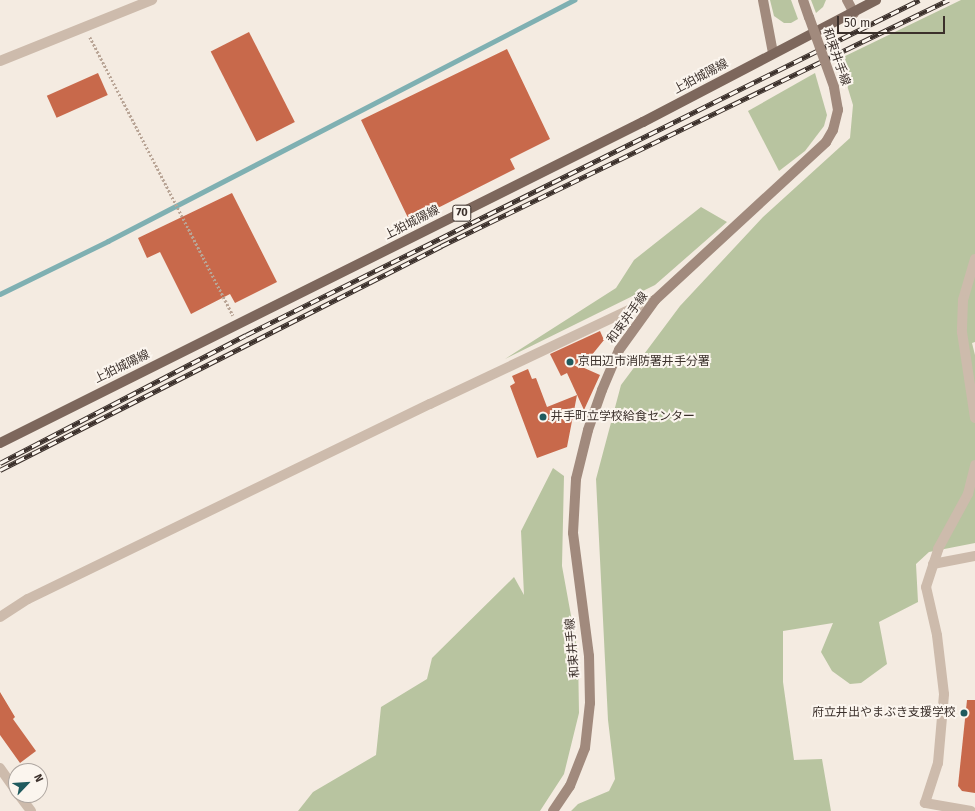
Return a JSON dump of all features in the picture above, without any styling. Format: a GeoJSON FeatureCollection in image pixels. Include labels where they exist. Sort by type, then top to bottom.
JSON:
{"type":"FeatureCollection","features":[{"type":"Feature","properties":{"kind":"main road"},"geometry":{"type":"LineString","coordinates":[[763,0],[773,54]]}},
{"type":"Feature","properties":{"kind":"main road","name":"和束井手線"},"geometry":{"type":"LineString","coordinates":[[553,811],[570,786],[585,748],[590,703],[589,656],[573,533],[576,479],[588,430],[602,390],[619,350],[655,300],[826,142],[834,130],[838,110],[834,87],[803,0]]}},
{"type":"Feature","properties":{"kind":"main road"},"geometry":{"type":"LineString","coordinates":[[847,0],[854,13]]}},
{"type":"Feature","properties":{"kind":"main road","name":"上狛城陽線"},"geometry":{"type":"LineString","coordinates":[[0,443],[643,122],[854,13],[876,0]]}},
{"type":"Feature","properties":{"kind":"street"},"geometry":{"type":"LineString","coordinates":[[0,61],[152,0]]}},
{"type":"Feature","properties":{"kind":"street"},"geometry":{"type":"LineString","coordinates":[[975,259],[963,300],[962,332],[975,418]]}},
{"type":"Feature","properties":{"kind":"street"},"geometry":{"type":"LineString","coordinates":[[0,617],[28,599],[423,407],[635,307],[655,300]]}},
{"type":"Feature","properties":{"kind":"street"},"geometry":{"type":"LineString","coordinates":[[971,811],[924,803],[938,763],[944,694],[937,635],[926,587],[938,549],[968,494],[975,465]]}},
{"type":"Feature","properties":{"kind":"street"},"geometry":{"type":"LineString","coordinates":[[933,564],[975,556]]}},
{"type":"Feature","properties":{"kind":"street"},"geometry":{"type":"LineString","coordinates":[[0,768],[8,780]]}},
{"type":"Feature","properties":{"kind":"path"},"geometry":{"type":"LineString","coordinates":[[85,28],[174,196],[238,325]]}},
{"type":"Feature","properties":{"kind":"green space"},"geometry":{"type":"Polygon","coordinates":[[[770,0],[791,0],[798,19],[791,23],[784,23],[774,16],[770,0]]]}},
{"type":"Feature","properties":{"kind":"green space"},"geometry":{"type":"Polygon","coordinates":[[[811,0],[826,0],[823,7],[816,13],[811,0]]]}},
{"type":"Feature","properties":{"kind":"green space"},"geometry":{"type":"Polygon","coordinates":[[[961,0],[975,0],[975,342],[972,343],[975,355],[975,543],[929,552],[916,564],[918,602],[879,622],[887,664],[861,683],[850,684],[832,671],[821,652],[833,623],[783,631],[783,682],[794,760],[822,759],[831,811],[571,811],[578,804],[609,791],[615,779],[608,720],[596,479],[621,385],[680,306],[763,217],[850,138],[853,105],[839,59],[961,0]]]}},
{"type":"Feature","properties":{"kind":"green space"},"geometry":{"type":"Polygon","coordinates":[[[815,73],[827,115],[824,126],[805,151],[779,171],[748,111],[815,73]]]}},
{"type":"Feature","properties":{"kind":"green space"},"geometry":{"type":"Polygon","coordinates":[[[701,207],[727,222],[655,285],[505,359],[616,288],[634,260],[701,207]]]}},
{"type":"Feature","properties":{"kind":"green space"},"geometry":{"type":"Polygon","coordinates":[[[553,468],[564,476],[562,566],[578,654],[579,713],[564,774],[540,811],[298,811],[313,792],[376,755],[381,707],[427,679],[432,658],[514,577],[524,595],[521,531],[553,468]]]}},
{"type":"Feature","properties":{"kind":"building"},"geometry":{"type":"Polygon","coordinates":[[[249,32],[295,122],[257,142],[211,52],[249,32]]]}},
{"type":"Feature","properties":{"kind":"building"},"geometry":{"type":"Polygon","coordinates":[[[507,49],[550,139],[510,159],[515,169],[410,222],[361,120],[507,49]]]}},
{"type":"Feature","properties":{"kind":"building"},"geometry":{"type":"Polygon","coordinates":[[[98,73],[108,95],[57,118],[47,96],[98,73]]]}},
{"type":"Feature","properties":{"kind":"building"},"geometry":{"type":"Polygon","coordinates":[[[232,193],[277,282],[235,303],[230,294],[191,314],[160,252],[147,258],[138,238],[232,193]]]}},
{"type":"Feature","properties":{"kind":"building"},"geometry":{"type":"Polygon","coordinates":[[[600,331],[604,340],[582,367],[600,375],[584,410],[567,373],[561,376],[550,354],[600,331]]]}},
{"type":"Feature","properties":{"kind":"building"},"geometry":{"type":"Polygon","coordinates":[[[528,369],[532,379],[536,378],[547,407],[577,395],[567,447],[537,458],[510,386],[515,383],[512,376],[528,369]]]}},
{"type":"Feature","properties":{"kind":"building"},"geometry":{"type":"Polygon","coordinates":[[[0,692],[15,717],[13,719],[36,751],[20,763],[0,735],[0,692]]]}},
{"type":"Feature","properties":{"kind":"building"},"geometry":{"type":"Polygon","coordinates":[[[967,700],[975,700],[975,793],[962,791],[958,786],[967,700]]]}},
{"type":"Feature","properties":{"kind":"waterway"},"geometry":{"type":"LineString","coordinates":[[0,294],[108,241],[574,0]]}},
{"type":"Feature","properties":{"kind":"railway"},"geometry":{"type":"LineString","coordinates":[[0,463],[246,335],[919,0]]}},
{"type":"Feature","properties":{"kind":"railway"},"geometry":{"type":"LineString","coordinates":[[0,470],[441,246],[948,0]]}},
{"type":"Feature","properties":{"kind":"place","name":"京田辺市消防署井手分署"},"geometry":{"type":"Point","coordinates":[570,362]}},
{"type":"Feature","properties":{"kind":"place","name":"井手町立学校給食センター"},"geometry":{"type":"Point","coordinates":[543,417]}},
{"type":"Feature","properties":{"kind":"place","name":"府立井出やまぶき支援学校"},"geometry":{"type":"Point","coordinates":[964,713]}}]}
